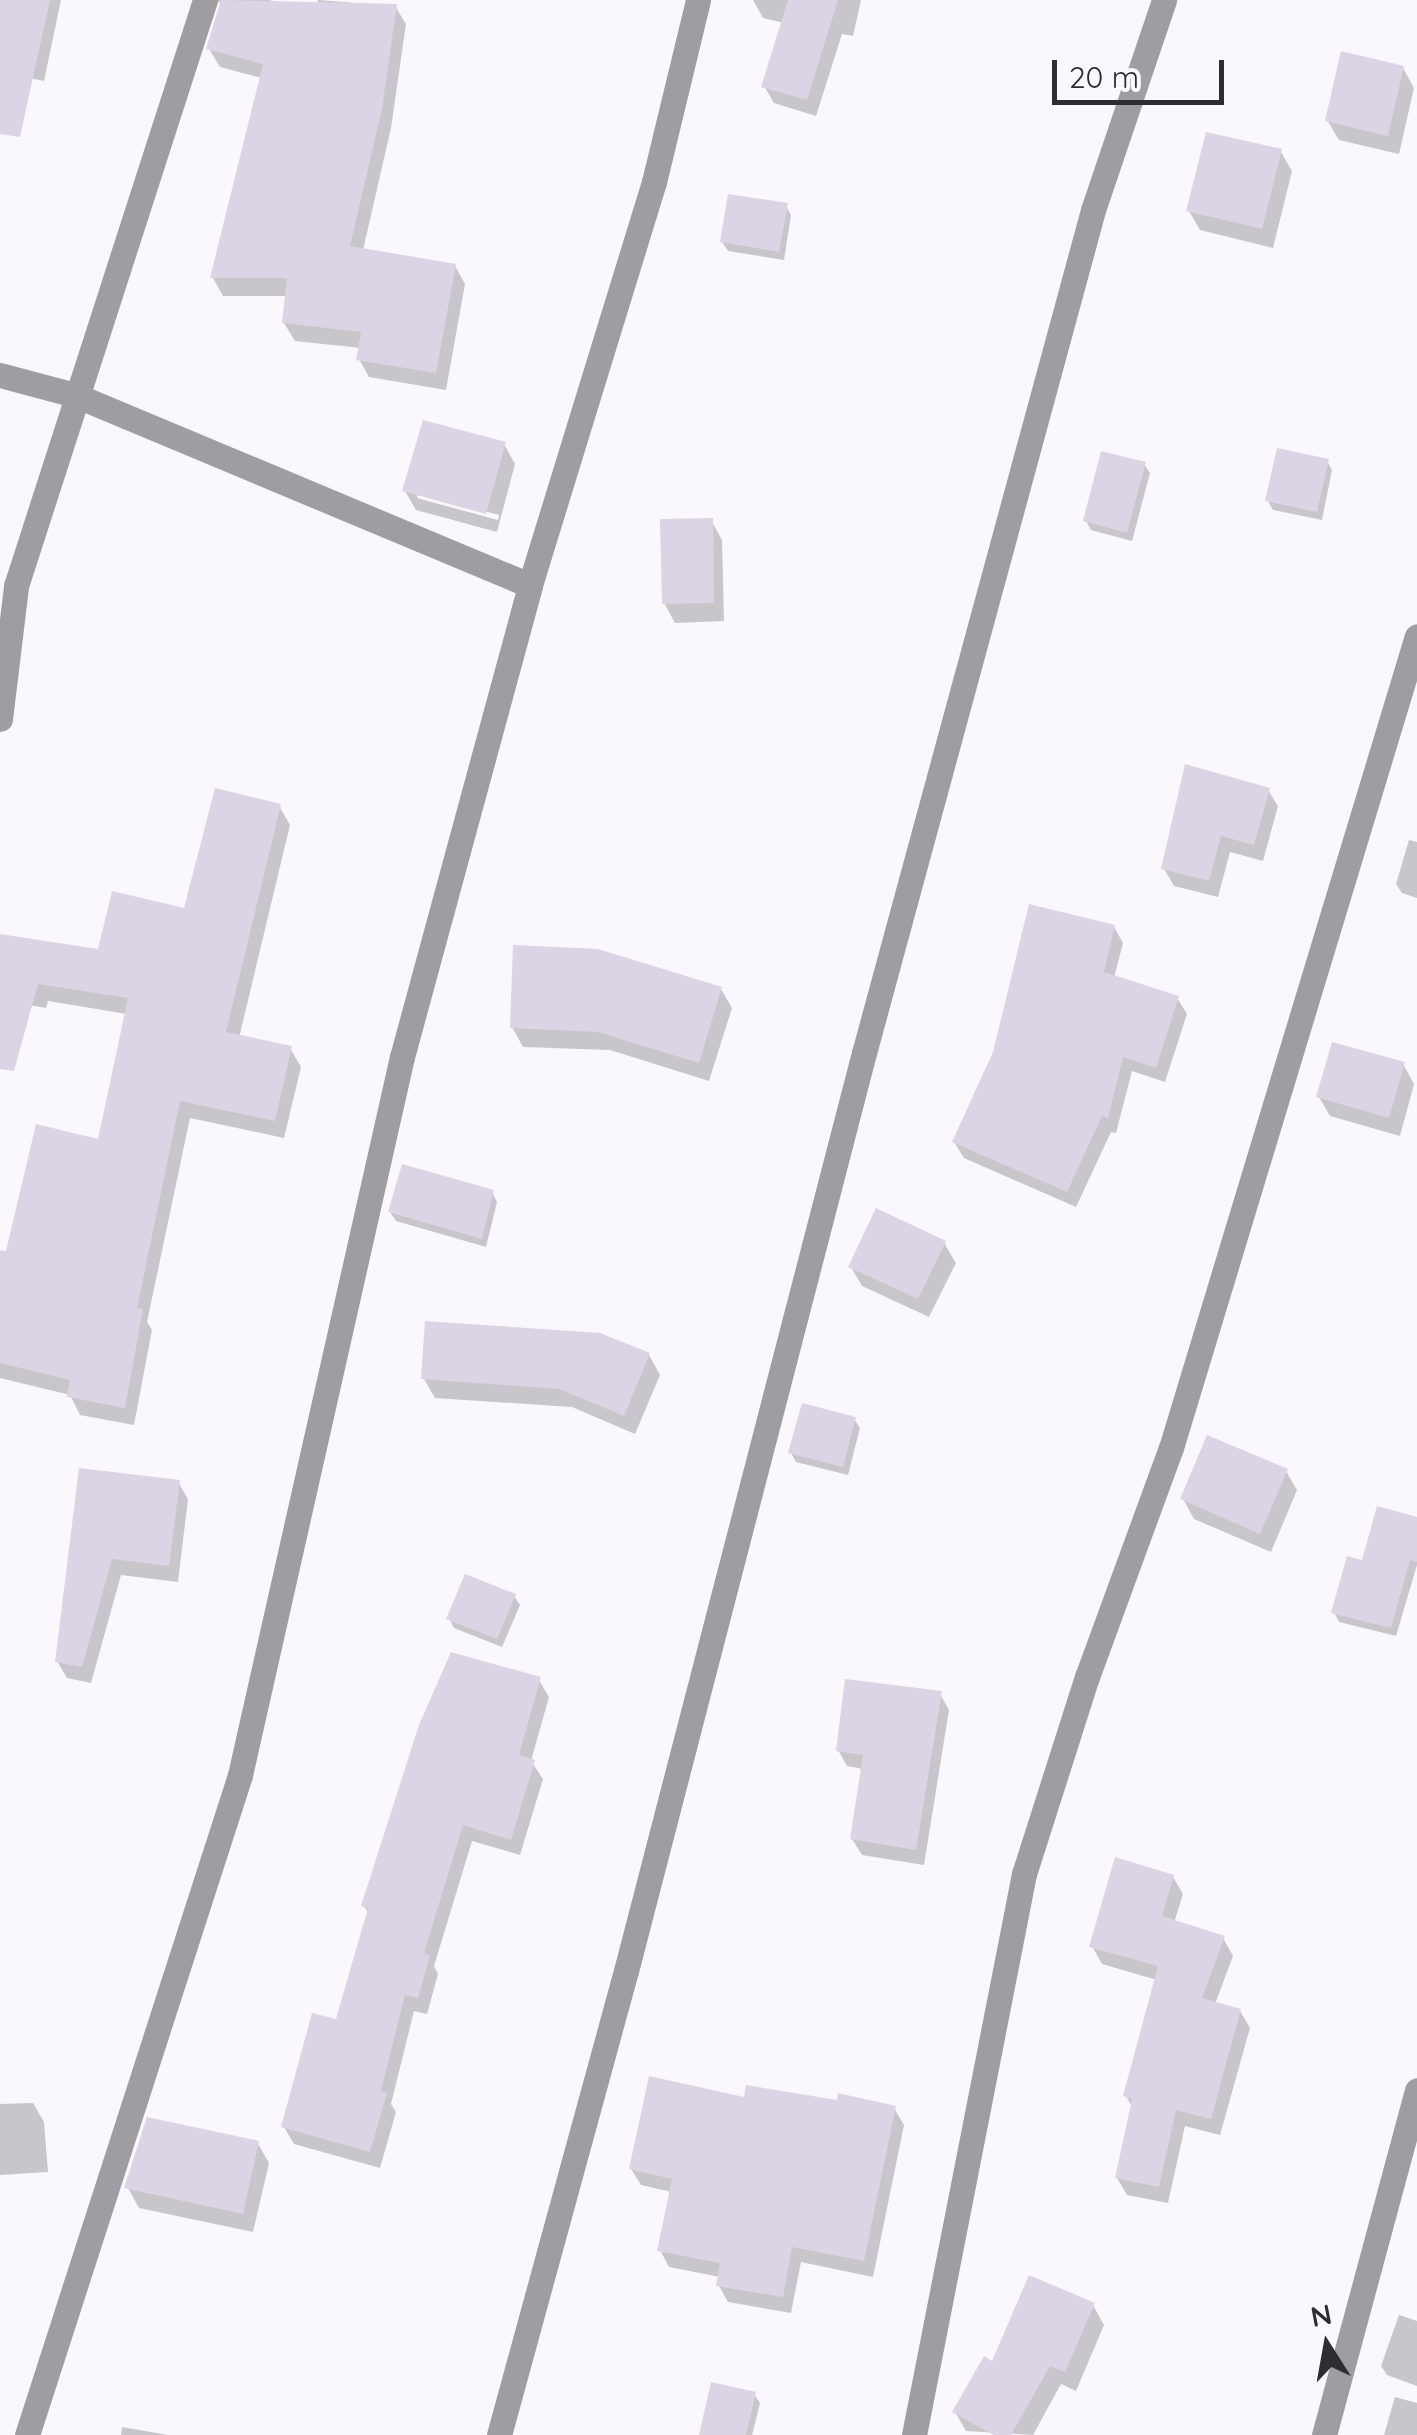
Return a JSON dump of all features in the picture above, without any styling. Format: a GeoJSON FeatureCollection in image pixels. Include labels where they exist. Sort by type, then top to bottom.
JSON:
{"type":"FeatureCollection","features":[{"type":"Feature","properties":{"kind":"street"},"geometry":{"type":"LineString","coordinates":[[0,720],[16,586],[205,0]]}},
{"type":"Feature","properties":{"kind":"street"},"geometry":{"type":"LineString","coordinates":[[27,2435],[240,1775],[402,1057],[530,584],[654,182],[698,0]]}},
{"type":"Feature","properties":{"kind":"street"},"geometry":{"type":"LineString","coordinates":[[499,2435],[626,1971],[869,1034],[1093,210],[1164,0]]}},
{"type":"Feature","properties":{"kind":"street"},"geometry":{"type":"LineString","coordinates":[[0,374],[75,395],[530,584]]}},
{"type":"Feature","properties":{"kind":"street"},"geometry":{"type":"LineString","coordinates":[[914,2435],[1024,1874],[1087,1677],[1171,1448],[1417,636]]}},
{"type":"Feature","properties":{"kind":"street"},"geometry":{"type":"LineString","coordinates":[[1324,2435],[1417,2090]]}},
{"type":"Feature","properties":{"kind":"building"},"geometry":{"type":"Polygon","coordinates":[[[0,0],[50,0],[20,137],[0,134],[0,0]]]}},
{"type":"Feature","properties":{"kind":"building"},"geometry":{"type":"Polygon","coordinates":[[[221,0],[397,4],[382,109],[350,246],[456,264],[436,373],[356,360],[361,332],[282,323],[287,278],[210,278],[263,64],[206,49],[221,0]]]}},
{"type":"Feature","properties":{"kind":"building"},"geometry":{"type":"Polygon","coordinates":[[[788,0],[838,0],[807,100],[761,87],[788,0]]]}},
{"type":"Feature","properties":{"kind":"building"},"geometry":{"type":"Polygon","coordinates":[[[1341,51],[1404,66],[1388,136],[1325,121],[1341,51]]]}},
{"type":"Feature","properties":{"kind":"building"},"geometry":{"type":"Polygon","coordinates":[[[1206,132],[1282,149],[1262,229],[1186,211],[1206,132]]]}},
{"type":"Feature","properties":{"kind":"building"},"geometry":{"type":"Polygon","coordinates":[[[728,194],[788,203],[779,252],[720,242],[728,194]]]}},
{"type":"Feature","properties":{"kind":"building"},"geometry":{"type":"Polygon","coordinates":[[[423,420],[506,442],[486,514],[402,491],[423,420]]]}},
{"type":"Feature","properties":{"kind":"building"},"geometry":{"type":"Polygon","coordinates":[[[1277,448],[1329,459],[1317,512],[1265,501],[1277,448]]]}},
{"type":"Feature","properties":{"kind":"building"},"geometry":{"type":"Polygon","coordinates":[[[1101,451],[1146,462],[1127,533],[1083,521],[1101,451]]]}},
{"type":"Feature","properties":{"kind":"building"},"geometry":{"type":"Polygon","coordinates":[[[713,518],[714,603],[662,604],[660,519],[713,518]]]}},
{"type":"Feature","properties":{"kind":"building"},"geometry":{"type":"Polygon","coordinates":[[[1185,764],[1270,788],[1254,845],[1221,836],[1209,881],[1161,869],[1185,764]]]}},
{"type":"Feature","properties":{"kind":"building"},"geometry":{"type":"Polygon","coordinates":[[[215,788],[281,804],[226,1032],[292,1046],[275,1121],[180,1101],[137,1308],[143,1309],[125,1408],[67,1397],[70,1380],[0,1363],[0,1250],[6,1251],[36,1124],[98,1139],[128,998],[38,984],[14,1071],[0,1069],[0,934],[98,949],[112,891],[184,908],[215,788]]]}},
{"type":"Feature","properties":{"kind":"building"},"geometry":{"type":"Polygon","coordinates":[[[1029,904],[1115,925],[1104,972],[1179,996],[1156,1068],[1123,1057],[1108,1118],[1102,1116],[1067,1192],[952,1142],[993,1052],[1029,904]]]}},
{"type":"Feature","properties":{"kind":"building"},"geometry":{"type":"Polygon","coordinates":[[[513,945],[598,949],[722,987],[699,1063],[598,1032],[510,1028],[513,945]]]}},
{"type":"Feature","properties":{"kind":"building"},"geometry":{"type":"Polygon","coordinates":[[[1332,1042],[1405,1062],[1389,1118],[1316,1097],[1332,1042]]]}},
{"type":"Feature","properties":{"kind":"building"},"geometry":{"type":"Polygon","coordinates":[[[402,1164],[494,1190],[482,1239],[388,1212],[402,1164]]]}},
{"type":"Feature","properties":{"kind":"building"},"geometry":{"type":"Polygon","coordinates":[[[876,1208],[946,1241],[918,1299],[848,1267],[876,1208]]]}},
{"type":"Feature","properties":{"kind":"building"},"geometry":{"type":"Polygon","coordinates":[[[425,1321],[600,1333],[650,1353],[624,1416],[559,1389],[421,1379],[425,1321]]]}},
{"type":"Feature","properties":{"kind":"building"},"geometry":{"type":"Polygon","coordinates":[[[802,1403],[856,1417],[843,1467],[788,1453],[802,1403]]]}},
{"type":"Feature","properties":{"kind":"building"},"geometry":{"type":"Polygon","coordinates":[[[1207,1435],[1288,1469],[1260,1534],[1180,1499],[1207,1435]]]}},
{"type":"Feature","properties":{"kind":"building"},"geometry":{"type":"Polygon","coordinates":[[[79,1468],[180,1480],[169,1566],[112,1559],[82,1667],[55,1662],[79,1468]]]}},
{"type":"Feature","properties":{"kind":"building"},"geometry":{"type":"Polygon","coordinates":[[[1377,1506],[1417,1517],[1417,1562],[1410,1560],[1391,1628],[1331,1613],[1347,1556],[1362,1560],[1377,1506]]]}},
{"type":"Feature","properties":{"kind":"building"},"geometry":{"type":"Polygon","coordinates":[[[465,1574],[516,1594],[497,1639],[446,1619],[465,1574]]]}},
{"type":"Feature","properties":{"kind":"building"},"geometry":{"type":"Polygon","coordinates":[[[451,1652],[541,1677],[519,1755],[535,1760],[511,1840],[463,1825],[424,1953],[430,1955],[418,1998],[405,1995],[381,2091],[387,2093],[370,2152],[281,2127],[312,2013],[336,2019],[368,1908],[361,1906],[419,1725],[451,1652]]]}},
{"type":"Feature","properties":{"kind":"building"},"geometry":{"type":"Polygon","coordinates":[[[845,1679],[942,1691],[916,1850],[850,1839],[863,1755],[836,1751],[845,1679]]]}},
{"type":"Feature","properties":{"kind":"building"},"geometry":{"type":"Polygon","coordinates":[[[1115,1857],[1174,1875],[1162,1916],[1225,1936],[1202,1998],[1241,2009],[1211,2119],[1176,2110],[1159,2187],[1115,2178],[1132,2099],[1123,2096],[1158,1966],[1089,1947],[1115,1857]]]}},
{"type":"Feature","properties":{"kind":"building"},"geometry":{"type":"Polygon","coordinates":[[[649,2076],[744,2097],[746,2085],[837,2100],[838,2093],[896,2106],[864,2261],[792,2247],[783,2297],[716,2286],[720,2263],[657,2251],[672,2179],[629,2169],[649,2076]]]}},
{"type":"Feature","properties":{"kind":"building"},"geometry":{"type":"Polygon","coordinates":[[[147,2117],[259,2141],[243,2214],[124,2188],[147,2117]]]}},
{"type":"Feature","properties":{"kind":"building"},"geometry":{"type":"Polygon","coordinates":[[[1029,2275],[1095,2303],[1065,2372],[1050,2366],[1011,2435],[994,2435],[952,2412],[984,2356],[992,2361],[1029,2275]]]}},
{"type":"Feature","properties":{"kind":"building"},"geometry":{"type":"Polygon","coordinates":[[[711,2382],[756,2392],[746,2435],[699,2435],[711,2382]]]}}]}
